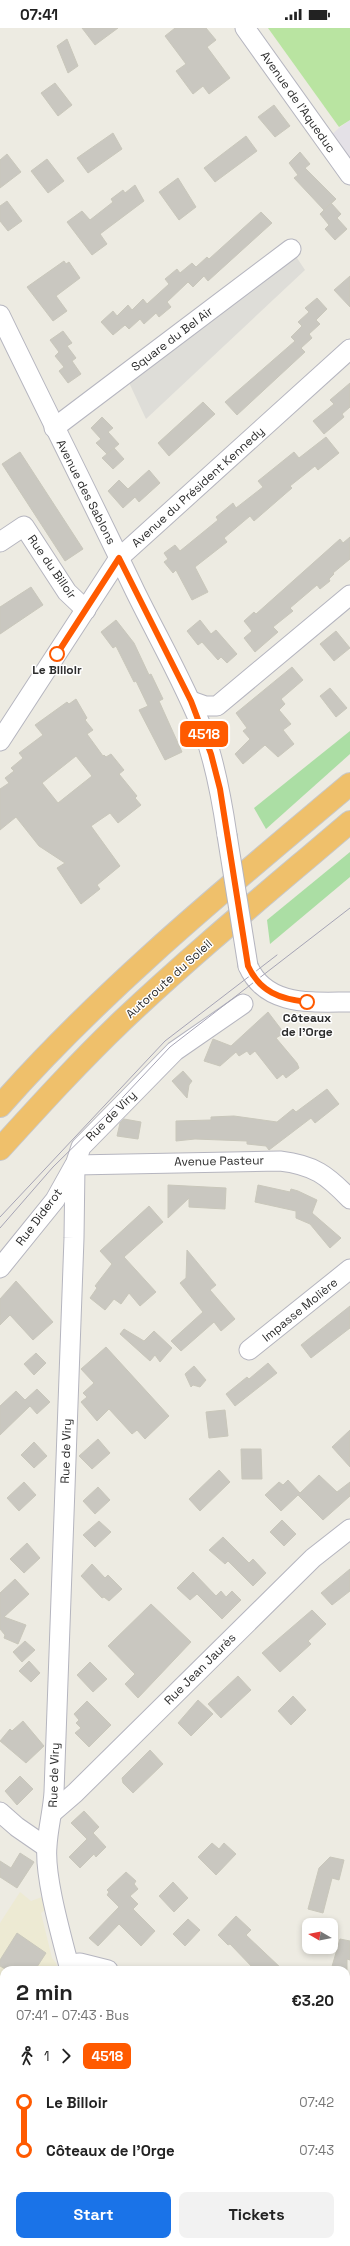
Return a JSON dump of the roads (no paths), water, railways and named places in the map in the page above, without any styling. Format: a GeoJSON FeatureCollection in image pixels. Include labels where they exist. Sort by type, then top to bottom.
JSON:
{"type":"FeatureCollection","features":[{"type":"Feature","properties":{"kind":"highway"},"geometry":{"type":"LineString","coordinates":[[0,1106],[59,1043],[141,964],[350,784]]}},
{"type":"Feature","properties":{"kind":"highway","name":"Autoroute du Soleil"},"geometry":{"type":"LineString","coordinates":[[0,1150],[78,1064],[124,1019],[350,822]]}},
{"type":"Feature","properties":{"kind":"street","name":"Avenue de l'Aqueduc"},"geometry":{"type":"LineString","coordinates":[[246,28],[350,175]]}},
{"type":"Feature","properties":{"kind":"street","name":"Square du Bel Air"},"geometry":{"type":"LineString","coordinates":[[54,428],[291,249]]}},
{"type":"Feature","properties":{"kind":"street","name":"Avenue des Sablons"},"geometry":{"type":"LineString","coordinates":[[0,315],[54,428],[191,701],[211,754],[220,789],[248,966],[255,980],[272,994],[288,1000],[350,1002]]}},
{"type":"Feature","properties":{"kind":"street","name":"Avenue du Président Kennedy"},"geometry":{"type":"LineString","coordinates":[[0,741],[119,558],[350,350]]}},
{"type":"Feature","properties":{"kind":"street","name":"Rue du Billoir"},"geometry":{"type":"LineString","coordinates":[[0,542],[24,526],[67,592],[86,610]]}},
{"type":"Feature","properties":{"kind":"street"},"geometry":{"type":"LineString","coordinates":[[191,701],[205,706],[217,706],[350,595]]}},
{"type":"Feature","properties":{"kind":"street","name":"Rue de Viry"},"geometry":{"type":"LineString","coordinates":[[69,1966],[52,1887],[46,1847],[53,1812],[74,1238],[75,1165],[81,1146],[175,1051],[243,1004]]}},
{"type":"Feature","properties":{"kind":"street","name":"Avenue Pasteur"},"geometry":{"type":"LineString","coordinates":[[75,1165],[280,1161],[299,1163],[319,1171],[333,1181],[350,1199]]}},
{"type":"Feature","properties":{"kind":"street","name":"Rue Diderot"},"geometry":{"type":"LineString","coordinates":[[0,1268],[55,1200],[75,1165]]}},
{"type":"Feature","properties":{"kind":"street","name":"Impasse Molière"},"geometry":{"type":"LineString","coordinates":[[249,1350],[350,1269]]}},
{"type":"Feature","properties":{"kind":"street","name":"Rue Jean Jaurès"},"geometry":{"type":"LineString","coordinates":[[53,1812],[75,1793],[313,1558],[350,1529]]}},
{"type":"Feature","properties":{"kind":"street"},"geometry":{"type":"LineString","coordinates":[[0,1812],[17,1827],[46,1847]]}},
{"type":"Feature","properties":{"kind":"street"},"geometry":{"type":"LineString","coordinates":[[72,1966],[80,1963],[92,1966]]}},
{"type":"Feature","properties":{"kind":"tram line"},"geometry":{"type":"LineString","coordinates":[[0,1228],[53,1167],[110,1111],[170,1047],[350,908]]}},
{"type":"Feature","properties":{"kind":"tram line"},"geometry":{"type":"LineString","coordinates":[[0,1217],[165,1041],[277,955]]}},
{"type":"Feature","properties":{"kind":"place","name":"Le Billoir"},"geometry":{"type":"Point","coordinates":[57,654]}},
{"type":"Feature","properties":{"kind":"place","name":"Côteaux de l'Orge"},"geometry":{"type":"Point","coordinates":[307,1002]}}]}
